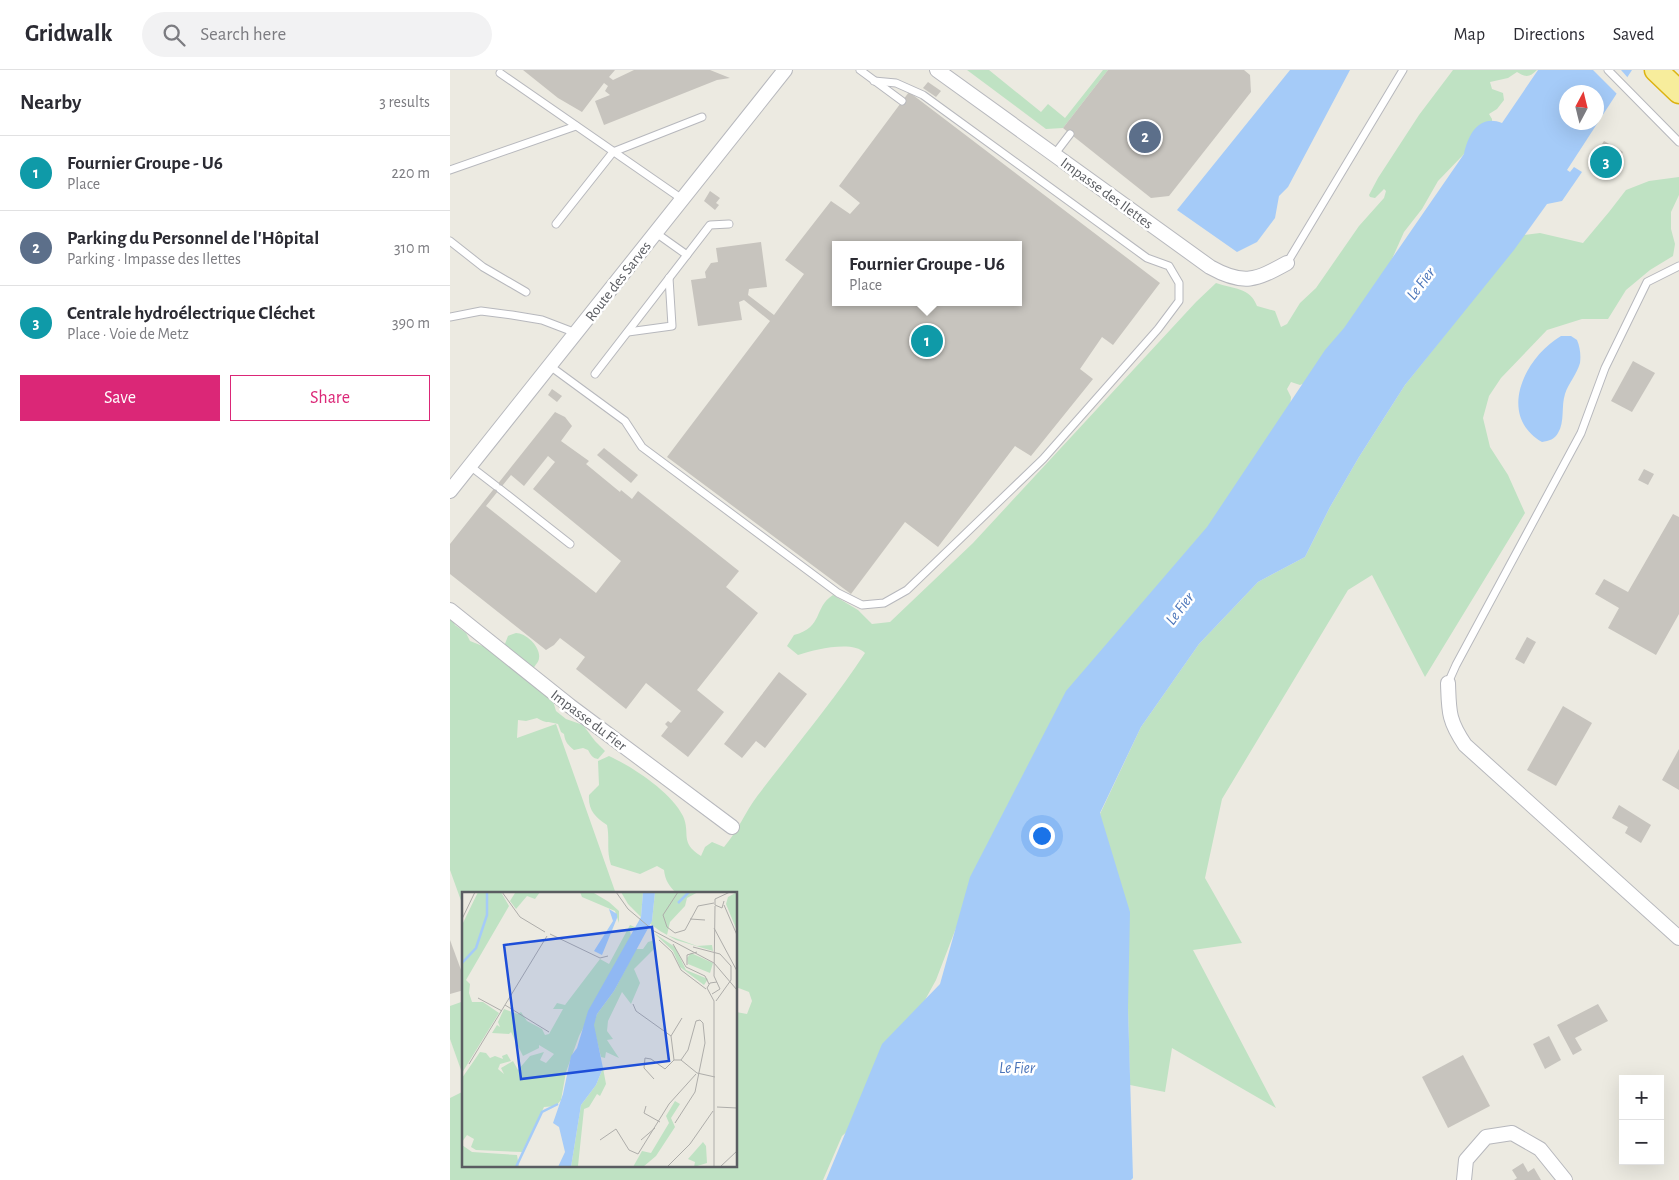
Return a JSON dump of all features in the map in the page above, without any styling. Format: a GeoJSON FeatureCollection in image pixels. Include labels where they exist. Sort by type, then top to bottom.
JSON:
{"type":"FeatureCollection","features":[{"type":"Feature","properties":{"kind":"highway"},"geometry":{"type":"LineString","coordinates":[[1656,70],[1679,92]]}},
{"type":"Feature","properties":{"kind":"street","name":"Route des Sarves"},"geometry":{"type":"LineString","coordinates":[[450,491],[785,70]]}},
{"type":"Feature","properties":{"kind":"street","name":"Impasse des Ilettes"},"geometry":{"type":"LineString","coordinates":[[937,70],[1222,274],[1235,278],[1255,279],[1287,263]]}},
{"type":"Feature","properties":{"kind":"street","name":"Impasse du Fier"},"geometry":{"type":"LineString","coordinates":[[450,610],[570,706],[732,827]]}},
{"type":"Feature","properties":{"kind":"street"},"geometry":{"type":"LineString","coordinates":[[1448,683],[1450,716],[1456,733],[1465,745],[1679,938]]}},
{"type":"Feature","properties":{"kind":"street"},"geometry":{"type":"LineString","coordinates":[[1464,1180],[1466,1160],[1486,1137],[1512,1133],[1540,1149],[1565,1180]]}},
{"type":"Feature","properties":{"kind":"lane"},"geometry":{"type":"LineString","coordinates":[[860,70],[902,101]]}},
{"type":"Feature","properties":{"kind":"lane"},"geometry":{"type":"LineString","coordinates":[[1287,263],[1403,70]]}},
{"type":"Feature","properties":{"kind":"lane"},"geometry":{"type":"LineString","coordinates":[[1608,70],[1679,142]]}},
{"type":"Feature","properties":{"kind":"lane"},"geometry":{"type":"LineString","coordinates":[[500,73],[682,199]]}},
{"type":"Feature","properties":{"kind":"lane"},"geometry":{"type":"LineString","coordinates":[[550,366],[625,422],[642,447],[838,593],[862,604],[884,603],[907,590],[1043,459],[1158,329],[1179,301],[1179,283],[1169,266],[1147,258],[924,95],[896,83],[874,81]]}},
{"type":"Feature","properties":{"kind":"lane"},"geometry":{"type":"LineString","coordinates":[[556,224],[614,152],[702,118]]}},
{"type":"Feature","properties":{"kind":"lane"},"geometry":{"type":"LineString","coordinates":[[450,170],[576,126]]}},
{"type":"Feature","properties":{"kind":"lane"},"geometry":{"type":"LineString","coordinates":[[1054,155],[1070,134]]}},
{"type":"Feature","properties":{"kind":"lane"},"geometry":{"type":"LineString","coordinates":[[595,374],[710,225],[729,224]]}},
{"type":"Feature","properties":{"kind":"lane"},"geometry":{"type":"LineString","coordinates":[[656,233],[687,255]]}},
{"type":"Feature","properties":{"kind":"lane"},"geometry":{"type":"LineString","coordinates":[[450,241],[483,267],[526,292]]}},
{"type":"Feature","properties":{"kind":"lane"},"geometry":{"type":"LineString","coordinates":[[1448,683],[1582,433],[1605,368],[1647,282],[1679,266]]}},
{"type":"Feature","properties":{"kind":"lane"},"geometry":{"type":"LineString","coordinates":[[628,332],[672,326],[669,278]]}},
{"type":"Feature","properties":{"kind":"lane"},"geometry":{"type":"LineString","coordinates":[[450,318],[481,311],[542,320],[576,333]]}},
{"type":"Feature","properties":{"kind":"lane"},"geometry":{"type":"LineString","coordinates":[[470,466],[570,544]]}},
{"type":"Feature","properties":{"kind":"green space"},"geometry":{"type":"Polygon","coordinates":[[[967,70],[989,70],[1041,112],[1048,104],[1065,118],[1103,70],[1108,70],[1063,128],[1046,129],[967,70]]]}},
{"type":"Feature","properties":{"kind":"green space"},"geometry":{"type":"Polygon","coordinates":[[[1453,70],[1537,70],[1528,76],[1517,72],[1508,78],[1490,82],[1492,89],[1503,93],[1504,100],[1497,109],[1489,114],[1492,119],[1492,125],[1438,181],[1422,209],[1404,232],[1388,268],[1312,380],[1300,385],[1291,382],[1287,389],[1291,397],[1290,409],[956,928],[936,980],[858,1122],[842,1136],[823,1180],[450,1180],[450,1098],[462,1092],[462,1168],[738,1168],[738,1012],[747,1014],[752,1001],[749,992],[738,988],[738,892],[675,892],[668,883],[664,870],[657,866],[640,874],[611,865],[607,825],[593,813],[589,800],[589,795],[599,785],[598,761],[609,756],[640,773],[661,789],[683,816],[688,842],[694,851],[701,856],[705,847],[712,842],[724,847],[758,795],[826,708],[865,653],[851,647],[833,647],[798,655],[787,646],[794,635],[810,627],[827,600],[833,595],[858,610],[872,624],[890,622],[973,543],[1196,302],[1216,283],[1245,292],[1250,295],[1257,306],[1275,311],[1281,327],[1287,324],[1300,303],[1316,288],[1359,226],[1384,198],[1386,191],[1384,189],[1375,198],[1369,195],[1419,115],[1453,70]]]}},
{"type":"Feature","properties":{"kind":"green space"},"geometry":{"type":"Polygon","coordinates":[[[1679,177],[1679,195],[1671,212],[1671,229],[1675,244],[1673,256],[1650,270],[1626,290],[1608,319],[1582,319],[1547,330],[1501,378],[1489,396],[1483,418],[1490,447],[1508,475],[1525,513],[1425,677],[1372,575],[1348,590],[1222,799],[1205,878],[1242,943],[1193,950],[1276,1108],[1172,1048],[1165,1092],[1130,1085],[1128,1008],[1100,814],[1141,727],[1199,644],[1258,582],[1305,557],[1330,507],[1359,457],[1405,385],[1524,235],[1540,233],[1583,243],[1626,190],[1649,181],[1679,177]]]}},
{"type":"Feature","properties":{"kind":"green space"},"geometry":{"type":"Polygon","coordinates":[[[450,613],[455,625],[466,633],[470,641],[495,651],[503,649],[508,636],[516,633],[524,635],[532,641],[539,654],[538,661],[533,669],[553,701],[556,711],[566,719],[583,725],[605,751],[596,759],[588,750],[583,748],[574,750],[568,745],[558,724],[545,722],[537,718],[526,721],[518,720],[517,738],[556,724],[615,892],[462,892],[462,903],[450,870],[450,613]]]}},
{"type":"Feature","properties":{"kind":"green space"},"geometry":{"type":"Polygon","coordinates":[[[462,1002],[461,1070],[450,1039],[450,1006],[462,1002]]]}},
{"type":"Feature","properties":{"kind":"water"},"geometry":{"type":"Polygon","coordinates":[[[1290,70],[1350,70],[1288,187],[1279,196],[1275,218],[1257,242],[1237,252],[1177,210],[1290,70]]]}},
{"type":"Feature","properties":{"kind":"water","name":"Le Fier"},"geometry":{"type":"Polygon","coordinates":[[[1538,70],[1632,70],[1604,113],[1604,85],[1559,85],[1559,130],[1593,130],[1567,170],[1570,172],[1574,167],[1582,172],[1562,201],[1547,204],[1514,250],[1405,385],[1359,457],[1330,507],[1305,557],[1258,582],[1199,644],[1141,727],[1100,813],[1130,912],[1128,1008],[1133,1178],[1131,1180],[826,1180],[882,1044],[940,984],[970,877],[1066,691],[1207,527],[1325,350],[1344,328],[1464,154],[1472,133],[1481,124],[1487,121],[1502,123],[1538,70]]]}},
{"type":"Feature","properties":{"kind":"water"},"geometry":{"type":"Polygon","coordinates":[[[1561,336],[1571,336],[1577,340],[1580,351],[1580,363],[1565,394],[1560,429],[1553,438],[1542,442],[1528,431],[1520,417],[1518,402],[1527,372],[1536,358],[1548,345],[1561,336]]]}},
{"type":"Feature","properties":{"kind":"pier"},"geometry":{"type":"Polygon","coordinates":[[[1593,70],[1621,70],[1629,79],[1618,95],[1593,70]]]}},
{"type":"Feature","properties":{"kind":"building"},"geometry":{"type":"Polygon","coordinates":[[[523,70],[615,70],[609,77],[613,80],[634,70],[710,70],[730,78],[717,80],[604,125],[595,101],[610,95],[605,91],[608,86],[604,83],[582,112],[558,98],[523,70]]]}},
{"type":"Feature","properties":{"kind":"building"},"geometry":{"type":"Polygon","coordinates":[[[1108,70],[1244,70],[1250,75],[1251,92],[1169,196],[1151,198],[1063,128],[1108,70]]]}},
{"type":"Feature","properties":{"kind":"building"},"geometry":{"type":"Polygon","coordinates":[[[928,82],[941,91],[936,97],[923,88],[928,82]]]}},
{"type":"Feature","properties":{"kind":"building"},"geometry":{"type":"Polygon","coordinates":[[[909,92],[1160,283],[1113,345],[1102,337],[1080,369],[1093,379],[1031,456],[1015,446],[938,547],[905,522],[851,594],[667,457],[770,321],[744,300],[739,302],[742,320],[698,326],[691,280],[706,278],[705,272],[711,263],[718,262],[716,248],[761,242],[767,287],[749,289],[748,295],[774,315],[804,274],[785,260],[831,201],[850,214],[860,203],[839,186],[909,92]]]}},
{"type":"Feature","properties":{"kind":"building"},"geometry":{"type":"Polygon","coordinates":[[[1604,141],[1623,152],[1608,175],[1593,166],[1598,159],[1594,156],[1604,141]]]}},
{"type":"Feature","properties":{"kind":"building"},"geometry":{"type":"Polygon","coordinates":[[[710,191],[720,198],[716,203],[719,205],[715,210],[704,201],[710,191]]]}},
{"type":"Feature","properties":{"kind":"building"},"geometry":{"type":"Polygon","coordinates":[[[1633,361],[1655,373],[1632,412],[1611,401],[1633,361]]]}},
{"type":"Feature","properties":{"kind":"building"},"geometry":{"type":"Polygon","coordinates":[[[552,389],[562,396],[557,402],[548,395],[552,389]]]}},
{"type":"Feature","properties":{"kind":"building"},"geometry":{"type":"Polygon","coordinates":[[[555,412],[565,417],[572,426],[561,441],[589,461],[586,464],[620,492],[621,490],[632,499],[638,491],[739,571],[726,587],[758,613],[697,690],[724,712],[688,757],[661,736],[668,727],[665,724],[668,721],[671,723],[681,711],[646,683],[626,709],[576,669],[585,657],[560,638],[546,650],[450,574],[450,544],[555,412]],[[548,456],[524,486],[511,475],[486,506],[596,593],[621,561],[533,489],[555,462],[548,456]]]}},
{"type":"Feature","properties":{"kind":"building"},"geometry":{"type":"Polygon","coordinates":[[[604,448],[638,475],[631,483],[597,455],[604,448]]]}},
{"type":"Feature","properties":{"kind":"building"},"geometry":{"type":"Polygon","coordinates":[[[1644,469],[1654,474],[1648,485],[1638,480],[1644,469]]]}},
{"type":"Feature","properties":{"kind":"building"},"geometry":{"type":"Polygon","coordinates":[[[1673,514],[1679,517],[1679,614],[1656,655],[1608,628],[1619,608],[1595,594],[1604,579],[1628,592],[1673,514]]]}},
{"type":"Feature","properties":{"kind":"building"},"geometry":{"type":"Polygon","coordinates":[[[1527,637],[1536,642],[1524,664],[1515,659],[1527,637]]]}},
{"type":"Feature","properties":{"kind":"building"},"geometry":{"type":"Polygon","coordinates":[[[779,672],[807,694],[765,748],[756,741],[742,758],[724,744],[779,672]]]}},
{"type":"Feature","properties":{"kind":"building"},"geometry":{"type":"Polygon","coordinates":[[[1563,706],[1592,723],[1556,786],[1527,770],[1563,706]]]}},
{"type":"Feature","properties":{"kind":"building"},"geometry":{"type":"Polygon","coordinates":[[[1679,749],[1679,790],[1662,780],[1679,749]]]}},
{"type":"Feature","properties":{"kind":"building"},"geometry":{"type":"Polygon","coordinates":[[[1619,805],[1651,825],[1641,843],[1625,833],[1628,827],[1612,818],[1619,805]]]}},
{"type":"Feature","properties":{"kind":"building"},"geometry":{"type":"Polygon","coordinates":[[[450,940],[462,973],[462,991],[450,994],[450,940]]]}},
{"type":"Feature","properties":{"kind":"building"},"geometry":{"type":"Polygon","coordinates":[[[1598,1004],[1608,1021],[1575,1038],[1582,1050],[1573,1055],[1557,1025],[1598,1004]]]}},
{"type":"Feature","properties":{"kind":"building"},"geometry":{"type":"Polygon","coordinates":[[[1549,1036],[1561,1060],[1545,1069],[1533,1044],[1549,1036]]]}},
{"type":"Feature","properties":{"kind":"building"},"geometry":{"type":"Polygon","coordinates":[[[1463,1055],[1490,1106],[1448,1128],[1422,1077],[1463,1055]]]}},
{"type":"Feature","properties":{"kind":"building"},"geometry":{"type":"Polygon","coordinates":[[[1523,1163],[1528,1172],[1534,1168],[1541,1180],[1514,1180],[1517,1178],[1512,1170],[1523,1163]]]}},
{"type":"Feature","properties":{"kind":"place","name":"Parking du Personnel de l'Hôpital"},"geometry":{"type":"Point","coordinates":[1145,137]}},
{"type":"Feature","properties":{"kind":"place","name":"Centrale hydroélectrique Cléchet"},"geometry":{"type":"Point","coordinates":[1606,162]}},
{"type":"Feature","properties":{"kind":"place","name":"Fournier Groupe - U6"},"geometry":{"type":"Point","coordinates":[927,341]}}]}
